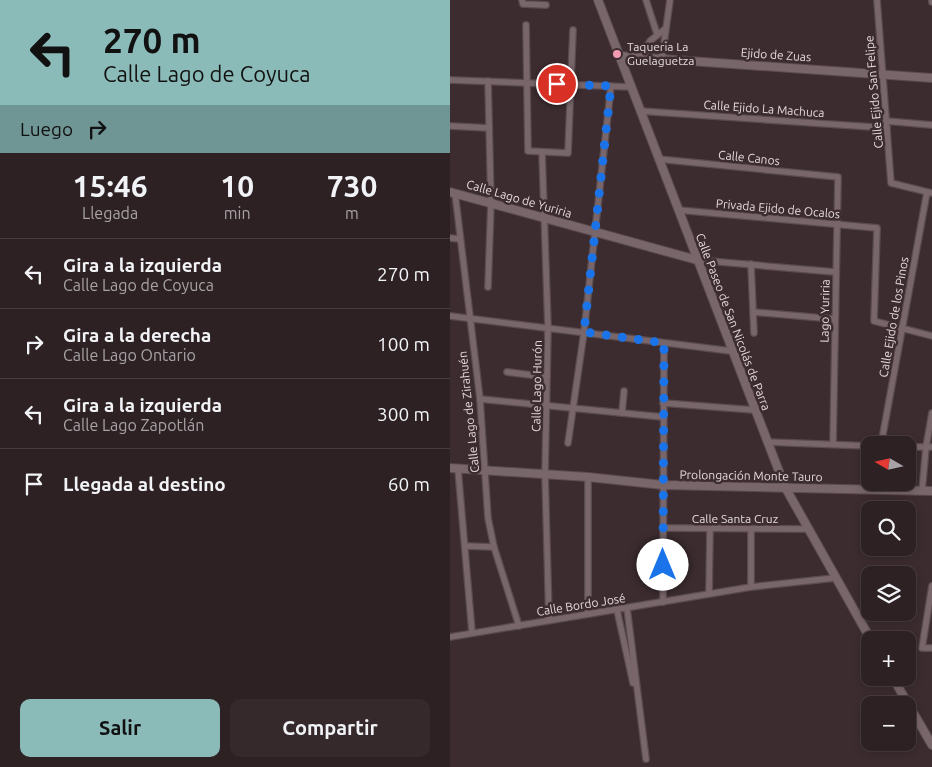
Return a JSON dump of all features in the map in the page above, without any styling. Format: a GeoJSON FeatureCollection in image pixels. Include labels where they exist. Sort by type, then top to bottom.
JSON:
{"type":"FeatureCollection","features":[{"type":"Feature","properties":{"kind":"street"},"geometry":{"type":"LineString","coordinates":[[522,0],[523,4],[546,5]]}},
{"type":"Feature","properties":{"kind":"street","name":"Calle Paseo de San Nicolás de Parra"},"geometry":{"type":"LineString","coordinates":[[598,0],[731,351],[785,487],[806,529],[866,631]]}},
{"type":"Feature","properties":{"kind":"street"},"geometry":{"type":"LineString","coordinates":[[646,0],[657,34]]}},
{"type":"Feature","properties":{"kind":"street"},"geometry":{"type":"LineString","coordinates":[[662,58],[670,0]]}},
{"type":"Feature","properties":{"kind":"street","name":"Calle Ejido San Felipe"},"geometry":{"type":"LineString","coordinates":[[876,0],[891,183],[929,192]]}},
{"type":"Feature","properties":{"kind":"street"},"geometry":{"type":"LineString","coordinates":[[526,25],[528,152],[568,153],[573,30]]}},
{"type":"Feature","properties":{"kind":"street"},"geometry":{"type":"LineString","coordinates":[[641,58],[650,41],[665,29]]}},
{"type":"Feature","properties":{"kind":"street","name":"Ejido de Zuas"},"geometry":{"type":"LineString","coordinates":[[619,56],[932,78]]}},
{"type":"Feature","properties":{"kind":"street"},"geometry":{"type":"LineString","coordinates":[[450,80],[631,87]]}},
{"type":"Feature","properties":{"kind":"street"},"geometry":{"type":"LineString","coordinates":[[488,81],[491,203],[488,287]]}},
{"type":"Feature","properties":{"kind":"street"},"geometry":{"type":"LineString","coordinates":[[568,443],[584,332],[611,86]]}},
{"type":"Feature","properties":{"kind":"street","name":"Calle Ejido La Machuca"},"geometry":{"type":"LineString","coordinates":[[640,111],[887,128]]}},
{"type":"Feature","properties":{"kind":"street"},"geometry":{"type":"LineString","coordinates":[[886,121],[932,125]]}},
{"type":"Feature","properties":{"kind":"street"},"geometry":{"type":"LineString","coordinates":[[450,126],[488,128]]}},
{"type":"Feature","properties":{"kind":"street","name":"Calle Lago Hurón"},"geometry":{"type":"LineString","coordinates":[[542,152],[548,327],[545,474],[548,620]]}},
{"type":"Feature","properties":{"kind":"street","name":"Calle Canos"},"geometry":{"type":"LineString","coordinates":[[658,159],[838,177]]}},
{"type":"Feature","properties":{"kind":"street","name":"Lago Yuriria"},"geometry":{"type":"LineString","coordinates":[[833,444],[838,177]]}},
{"type":"Feature","properties":{"kind":"street","name":"Calle Lago de Yuriria"},"geometry":{"type":"LineString","coordinates":[[453,192],[697,260]]}},
{"type":"Feature","properties":{"kind":"street","name":"Calle Lago de Zirahuén"},"geometry":{"type":"LineString","coordinates":[[453,192],[480,399],[488,518],[494,548],[519,626]]}},
{"type":"Feature","properties":{"kind":"street","name":"Calle Ejido de los Pinos"},"geometry":{"type":"LineString","coordinates":[[883,436],[929,192]]}},
{"type":"Feature","properties":{"kind":"street","name":"Privada Ejido de Ocalos"},"geometry":{"type":"LineString","coordinates":[[678,210],[877,228],[874,321],[902,329]]}},
{"type":"Feature","properties":{"kind":"street"},"geometry":{"type":"LineString","coordinates":[[450,238],[460,238]]}},
{"type":"Feature","properties":{"kind":"street"},"geometry":{"type":"LineString","coordinates":[[697,260],[835,272]]}},
{"type":"Feature","properties":{"kind":"street"},"geometry":{"type":"LineString","coordinates":[[751,264],[754,333]]}},
{"type":"Feature","properties":{"kind":"street"},"geometry":{"type":"LineString","coordinates":[[753,312],[834,319]]}},
{"type":"Feature","properties":{"kind":"street"},"geometry":{"type":"LineString","coordinates":[[450,316],[731,351]]}},
{"type":"Feature","properties":{"kind":"street"},"geometry":{"type":"LineString","coordinates":[[902,329],[932,336]]}},
{"type":"Feature","properties":{"kind":"street"},"geometry":{"type":"LineString","coordinates":[[663,602],[664,343]]}},
{"type":"Feature","properties":{"kind":"street"},"geometry":{"type":"LineString","coordinates":[[507,372],[547,377]]}},
{"type":"Feature","properties":{"kind":"street"},"geometry":{"type":"LineString","coordinates":[[622,413],[624,391]]}},
{"type":"Feature","properties":{"kind":"street"},"geometry":{"type":"LineString","coordinates":[[480,399],[663,417]]}},
{"type":"Feature","properties":{"kind":"street"},"geometry":{"type":"LineString","coordinates":[[664,403],[754,410]]}},
{"type":"Feature","properties":{"kind":"street"},"geometry":{"type":"LineString","coordinates":[[922,491],[932,413]]}},
{"type":"Feature","properties":{"kind":"street"},"geometry":{"type":"LineString","coordinates":[[767,442],[861,446]]}},
{"type":"Feature","properties":{"kind":"street"},"geometry":{"type":"LineString","coordinates":[[916,447],[929,447]]}},
{"type":"Feature","properties":{"kind":"street"},"geometry":{"type":"LineString","coordinates":[[454,468],[465,546],[472,632]]}},
{"type":"Feature","properties":{"kind":"street","name":"Prolongación Monte Tauro"},"geometry":{"type":"LineString","coordinates":[[454,468],[588,477],[663,485],[932,491]]}},
{"type":"Feature","properties":{"kind":"street"},"geometry":{"type":"LineString","coordinates":[[588,477],[588,614]]}},
{"type":"Feature","properties":{"kind":"street","name":"Calle Santa Cruz"},"geometry":{"type":"LineString","coordinates":[[664,528],[806,529]]}},
{"type":"Feature","properties":{"kind":"street"},"geometry":{"type":"LineString","coordinates":[[709,594],[710,529]]}},
{"type":"Feature","properties":{"kind":"street"},"geometry":{"type":"LineString","coordinates":[[751,529],[751,587]]}},
{"type":"Feature","properties":{"kind":"street"},"geometry":{"type":"LineString","coordinates":[[465,546],[494,548]]}},
{"type":"Feature","properties":{"kind":"street","name":"Calle Bordo José"},"geometry":{"type":"LineString","coordinates":[[450,637],[751,587],[835,578]]}},
{"type":"Feature","properties":{"kind":"street"},"geometry":{"type":"LineString","coordinates":[[932,586],[930,608],[922,648],[932,648]]}},
{"type":"Feature","properties":{"kind":"street"},"geometry":{"type":"LineString","coordinates":[[627,608],[646,759]]}},
{"type":"Feature","properties":{"kind":"street"},"geometry":{"type":"LineString","coordinates":[[617,610],[630,673],[637,695]]}},
{"type":"Feature","properties":{"kind":"street"},"geometry":{"type":"LineString","coordinates":[[898,686],[928,732],[932,744]]}},
{"type":"Feature","properties":{"kind":"place","name":"Taqueria La Guelaguetza"},"geometry":{"type":"Point","coordinates":[617,54]}},
{"type":"Feature","properties":{"kind":"route"},"geometry":{"type":"LineString","coordinates":[[557,84],[611,86],[584,332],[664,343],[663,565]]}}]}
